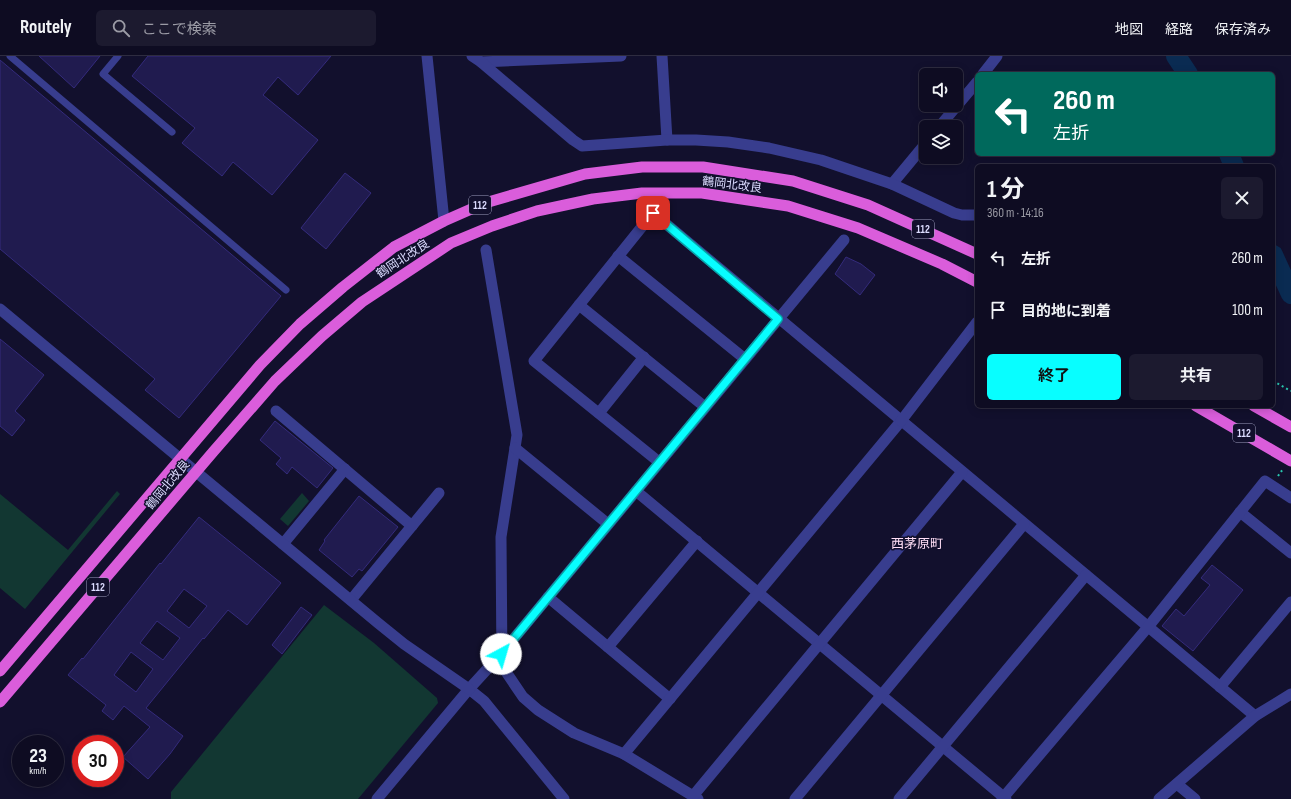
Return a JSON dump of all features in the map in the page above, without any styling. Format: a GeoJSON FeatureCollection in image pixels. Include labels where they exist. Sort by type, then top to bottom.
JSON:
{"type":"FeatureCollection","features":[{"type":"Feature","properties":{"kind":"highway","name":"鶴岡北改良"},"geometry":{"type":"LineString","coordinates":[[0,671],[260,365],[300,324],[343,287],[394,247],[485,202],[585,174],[642,167],[703,167],[793,181],[868,204],[975,253]]}},
{"type":"Feature","properties":{"kind":"highway","name":"鶴岡北改良"},"geometry":{"type":"LineString","coordinates":[[0,702],[275,381],[322,336],[362,302],[451,243],[492,226],[537,211],[593,199],[642,193],[702,193],[788,206],[858,228],[942,264],[975,281]]}},
{"type":"Feature","properties":{"kind":"highway","name":"112"},"geometry":{"type":"LineString","coordinates":[[1199,408],[1291,461]]}},
{"type":"Feature","properties":{"kind":"highway","name":"112"},"geometry":{"type":"LineString","coordinates":[[1258,408],[1291,427]]}},
{"type":"Feature","properties":{"kind":"street"},"geometry":{"type":"LineString","coordinates":[[427,56],[444,221]]}},
{"type":"Feature","properties":{"kind":"street"},"geometry":{"type":"LineString","coordinates":[[477,59],[621,56]]}},
{"type":"Feature","properties":{"kind":"street"},"geometry":{"type":"LineString","coordinates":[[662,56],[667,140]]}},
{"type":"Feature","properties":{"kind":"street"},"geometry":{"type":"LineString","coordinates":[[985,72],[997,56]]}},
{"type":"Feature","properties":{"kind":"street"},"geometry":{"type":"LineString","coordinates":[[477,59],[582,146],[667,140],[728,142],[769,148],[821,160],[892,184],[962,215],[975,215]]}},
{"type":"Feature","properties":{"kind":"street"},"geometry":{"type":"LineString","coordinates":[[945,120],[975,84]]}},
{"type":"Feature","properties":{"kind":"street"},"geometry":{"type":"LineString","coordinates":[[892,184],[919,151]]}},
{"type":"Feature","properties":{"kind":"street"},"geometry":{"type":"LineString","coordinates":[[659,462],[534,361],[653,213],[1255,716]]}},
{"type":"Feature","properties":{"kind":"street"},"geometry":{"type":"LineString","coordinates":[[377,799],[469,689],[501,654],[844,240]]}},
{"type":"Feature","properties":{"kind":"street"},"geometry":{"type":"LineString","coordinates":[[486,250],[517,436],[501,537],[502,666],[523,697],[538,710],[574,733],[624,754],[696,797],[819,644],[962,472]]}},
{"type":"Feature","properties":{"kind":"street"},"geometry":{"type":"LineString","coordinates":[[618,256],[745,359]]}},
{"type":"Feature","properties":{"kind":"street"},"geometry":{"type":"LineString","coordinates":[[579,305],[705,407]]}},
{"type":"Feature","properties":{"kind":"street"},"geometry":{"type":"LineString","coordinates":[[0,309],[404,644],[484,700],[564,799]]}},
{"type":"Feature","properties":{"kind":"street"},"geometry":{"type":"LineString","coordinates":[[624,754],[901,421],[975,325]]}},
{"type":"Feature","properties":{"kind":"street"},"geometry":{"type":"LineString","coordinates":[[599,413],[644,357]]}},
{"type":"Feature","properties":{"kind":"street"},"geometry":{"type":"LineString","coordinates":[[276,411],[412,526]]}},
{"type":"Feature","properties":{"kind":"street"},"geometry":{"type":"LineString","coordinates":[[515,448],[608,524]]}},
{"type":"Feature","properties":{"kind":"street"},"geometry":{"type":"LineString","coordinates":[[283,544],[345,469]]}},
{"type":"Feature","properties":{"kind":"street"},"geometry":{"type":"LineString","coordinates":[[636,491],[1004,798],[1148,626],[1264,481],[1291,498]]}},
{"type":"Feature","properties":{"kind":"street"},"geometry":{"type":"LineString","coordinates":[[351,600],[439,493]]}},
{"type":"Feature","properties":{"kind":"street"},"geometry":{"type":"LineString","coordinates":[[1240,512],[1291,553]]}},
{"type":"Feature","properties":{"kind":"street"},"geometry":{"type":"LineString","coordinates":[[795,799],[1024,524]]}},
{"type":"Feature","properties":{"kind":"street"},"geometry":{"type":"LineString","coordinates":[[608,647],[697,541]]}},
{"type":"Feature","properties":{"kind":"street"},"geometry":{"type":"LineString","coordinates":[[899,799],[1086,575]]}},
{"type":"Feature","properties":{"kind":"street"},"geometry":{"type":"LineString","coordinates":[[548,597],[670,698]]}},
{"type":"Feature","properties":{"kind":"street"},"geometry":{"type":"LineString","coordinates":[[1220,687],[1291,602]]}},
{"type":"Feature","properties":{"kind":"street"},"geometry":{"type":"LineString","coordinates":[[1159,799],[1255,716],[1291,694]]}},
{"type":"Feature","properties":{"kind":"street"},"geometry":{"type":"LineString","coordinates":[[1177,784],[1195,799]]}},
{"type":"Feature","properties":{"kind":"lane"},"geometry":{"type":"LineString","coordinates":[[10,56],[286,290]]}},
{"type":"Feature","properties":{"kind":"lane"},"geometry":{"type":"LineString","coordinates":[[118,56],[103,74],[172,132]]}},
{"type":"Feature","properties":{"kind":"path"},"geometry":{"type":"LineString","coordinates":[[1275,382],[1291,391]]}},
{"type":"Feature","properties":{"kind":"green space"},"geometry":{"type":"Polygon","coordinates":[[[117,491],[120,494],[25,609],[0,588],[0,494],[68,550],[117,491]]]}},
{"type":"Feature","properties":{"kind":"green space"},"geometry":{"type":"Polygon","coordinates":[[[302,493],[309,501],[288,526],[280,519],[302,493]]]}},
{"type":"Feature","properties":{"kind":"green space"},"geometry":{"type":"Polygon","coordinates":[[[324,605],[374,643],[437,698],[438,703],[358,799],[171,799],[171,792],[324,605]]]}},
{"type":"Feature","properties":{"kind":"building"},"geometry":{"type":"Polygon","coordinates":[[[39,56],[100,56],[74,88],[39,56]]]}},
{"type":"Feature","properties":{"kind":"building"},"geometry":{"type":"Polygon","coordinates":[[[148,56],[331,56],[298,95],[278,77],[263,95],[318,140],[272,195],[233,162],[222,176],[182,143],[195,128],[132,76],[148,56]]]}},
{"type":"Feature","properties":{"kind":"building"},"geometry":{"type":"Polygon","coordinates":[[[0,60],[281,296],[179,418],[145,390],[155,379],[0,249],[0,60]]]}},
{"type":"Feature","properties":{"kind":"building"},"geometry":{"type":"Polygon","coordinates":[[[345,173],[371,193],[326,249],[301,228],[345,173]]]}},
{"type":"Feature","properties":{"kind":"building"},"geometry":{"type":"Polygon","coordinates":[[[846,257],[861,264],[875,275],[860,295],[835,274],[846,257]]]}},
{"type":"Feature","properties":{"kind":"building"},"geometry":{"type":"Polygon","coordinates":[[[0,339],[44,375],[15,411],[25,420],[12,436],[0,426],[0,339]]]}},
{"type":"Feature","properties":{"kind":"building"},"geometry":{"type":"Polygon","coordinates":[[[275,421],[333,468],[317,488],[292,467],[287,474],[276,464],[281,458],[260,440],[275,421]]]}},
{"type":"Feature","properties":{"kind":"building"},"geometry":{"type":"Polygon","coordinates":[[[359,496],[398,527],[362,571],[359,569],[352,577],[319,550],[325,541],[324,540],[359,496]]]}},
{"type":"Feature","properties":{"kind":"building"},"geometry":{"type":"Polygon","coordinates":[[[199,517],[281,583],[247,625],[228,610],[204,639],[203,638],[146,708],[183,736],[170,754],[148,779],[124,758],[124,756],[150,727],[124,706],[113,720],[102,711],[106,705],[68,675],[82,658],[83,659],[160,563],[161,564],[199,517]],[[184,589],[167,611],[189,628],[207,606],[184,589]],[[157,621],[140,643],[163,660],[180,638],[157,621]],[[131,652],[114,675],[136,692],[153,669],[131,652]]]}},
{"type":"Feature","properties":{"kind":"building"},"geometry":{"type":"Polygon","coordinates":[[[1212,565],[1243,590],[1193,651],[1162,626],[1176,609],[1184,616],[1210,585],[1201,578],[1212,565]]]}},
{"type":"Feature","properties":{"kind":"building"},"geometry":{"type":"Polygon","coordinates":[[[301,607],[312,615],[282,654],[272,645],[301,607]]]}},
{"type":"Feature","properties":{"kind":"waterway"},"geometry":{"type":"LineString","coordinates":[[1176,56],[1187,72]]}},
{"type":"Feature","properties":{"kind":"waterway"},"geometry":{"type":"LineString","coordinates":[[1230,156],[1233,164]]}},
{"type":"Feature","properties":{"kind":"waterway"},"geometry":{"type":"LineString","coordinates":[[1275,259],[1291,294]]}},
{"type":"Feature","properties":{"kind":"district","name":"西茅原町"},"geometry":{"type":"Point","coordinates":[917,544]}},
{"type":"Feature","properties":{"kind":"route"},"geometry":{"type":"LineString","coordinates":[[501,654],[778,319],[653,213]]}}]}
